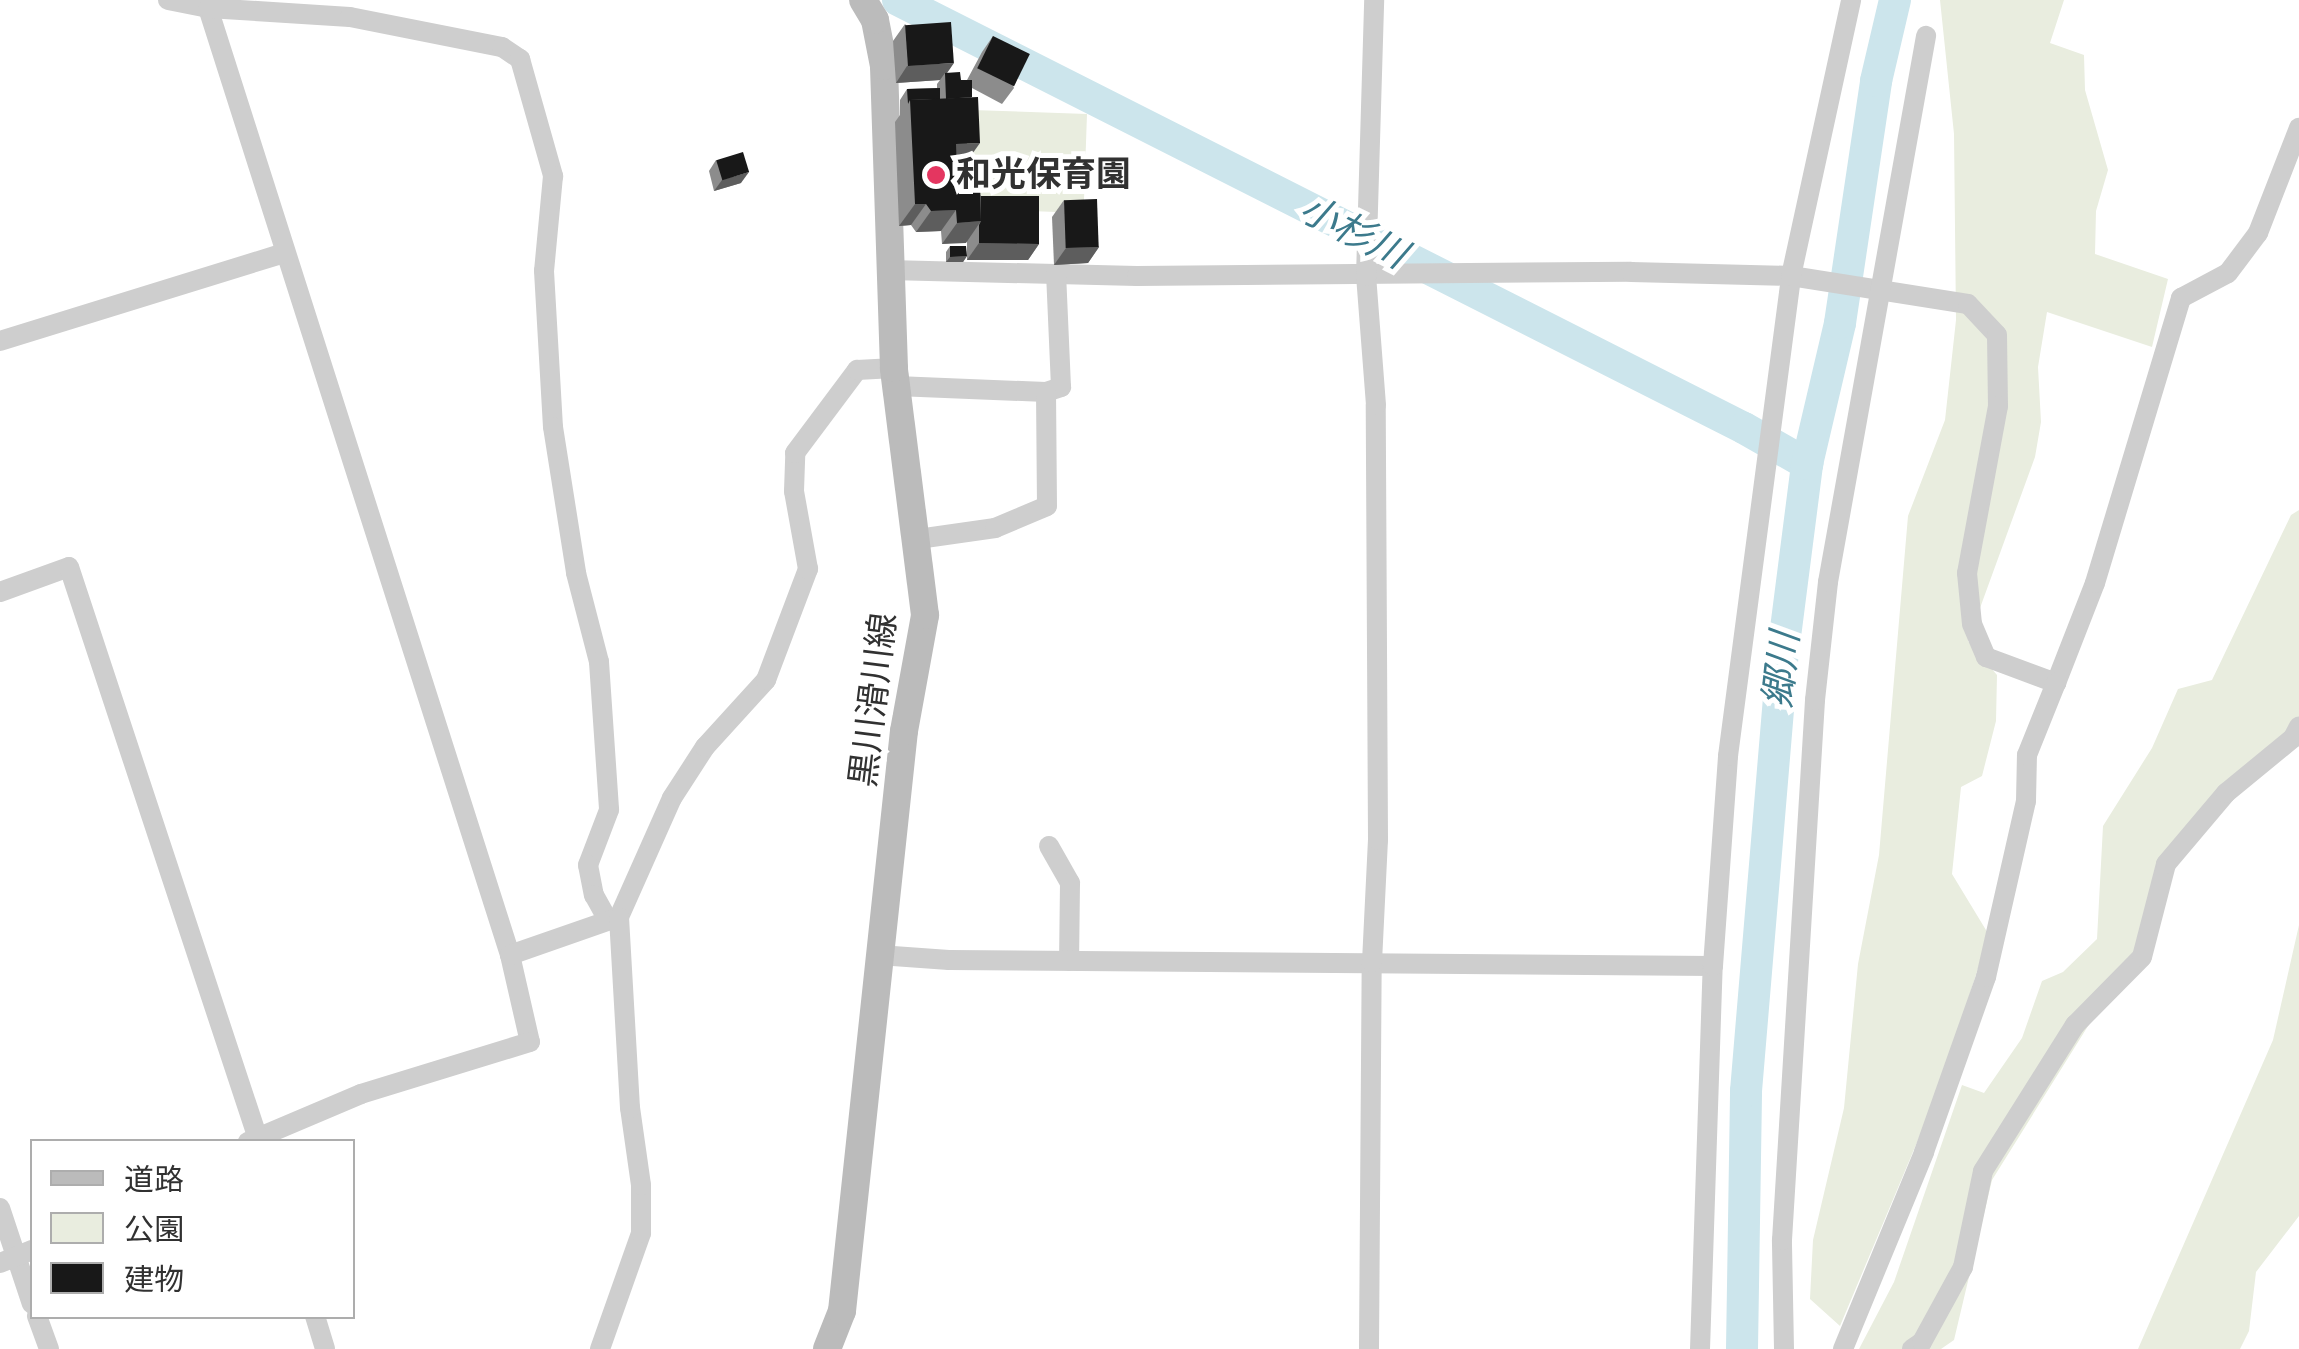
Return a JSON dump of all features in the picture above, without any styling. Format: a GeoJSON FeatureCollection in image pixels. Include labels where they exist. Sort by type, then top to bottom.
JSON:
{"type":"FeatureCollection","features":[{"type":"Feature","properties":{"kind":"main road","name":"黒川滑川線"},"geometry":{"type":"LineString","coordinates":[[827,1349],[842,1310],[904,732],[919,672],[925,615],[895,377],[884,66],[874,20],[864,0]]}},
{"type":"Feature","properties":{"kind":"street"},"geometry":{"type":"LineString","coordinates":[[168,0],[208,8],[350,18],[502,46],[520,59],[553,176],[544,270],[553,428],[576,572],[600,679],[609,810],[588,864],[594,895],[613,919]]}},
{"type":"Feature","properties":{"kind":"street"},"geometry":{"type":"LineString","coordinates":[[1369,1349],[1372,962],[1378,840],[1376,405],[1366,276],[1374,0]]}},
{"type":"Feature","properties":{"kind":"street"},"geometry":{"type":"LineString","coordinates":[[1700,1349],[1713,966],[1728,756],[1792,276],[1851,0]]}},
{"type":"Feature","properties":{"kind":"street"},"geometry":{"type":"LineString","coordinates":[[208,8],[510,954],[530,1042],[361,1094],[257,1139]]}},
{"type":"Feature","properties":{"kind":"street"},"geometry":{"type":"LineString","coordinates":[[1784,1349],[1782,1240],[1816,700],[1828,582],[1926,36]]}},
{"type":"Feature","properties":{"kind":"street"},"geometry":{"type":"LineString","coordinates":[[1843,1349],[1924,1152],[1986,977],[2026,801],[2027,755],[2096,583],[2181,298],[2228,273],[2258,233],[2299,128]]}},
{"type":"Feature","properties":{"kind":"street"},"geometry":{"type":"LineString","coordinates":[[0,342],[285,252]]}},
{"type":"Feature","properties":{"kind":"street"},"geometry":{"type":"LineString","coordinates":[[889,270],[1792,276],[1968,304],[1998,336],[1998,406],[1968,573],[1972,624],[1986,657],[2056,683]]}},
{"type":"Feature","properties":{"kind":"street"},"geometry":{"type":"LineString","coordinates":[[600,1349],[641,1233],[642,1186],[630,1108],[613,919],[672,798],[705,747],[766,680],[808,569],[794,490],[795,453],[858,370],[1046,392],[1061,387],[1056,274]]}},
{"type":"Feature","properties":{"kind":"street"},"geometry":{"type":"LineString","coordinates":[[918,539],[995,528],[1047,506],[1046,392]]}},
{"type":"Feature","properties":{"kind":"street"},"geometry":{"type":"LineString","coordinates":[[0,592],[69,568],[255,1139]]}},
{"type":"Feature","properties":{"kind":"street"},"geometry":{"type":"LineString","coordinates":[[1912,1349],[1922,1342],[1963,1267],[1983,1170],[2075,1025],[2142,957],[2166,864],[2226,792],[2293,738],[2299,726]]}},
{"type":"Feature","properties":{"kind":"street"},"geometry":{"type":"LineString","coordinates":[[1049,846],[1070,883],[1069,961]]}},
{"type":"Feature","properties":{"kind":"street"},"geometry":{"type":"LineString","coordinates":[[510,954],[613,919]]}},
{"type":"Feature","properties":{"kind":"street"},"geometry":{"type":"LineString","coordinates":[[879,954],[1069,961],[1713,966]]}},
{"type":"Feature","properties":{"kind":"street"},"geometry":{"type":"LineString","coordinates":[[0,1208],[30,1298]]}},
{"type":"Feature","properties":{"kind":"street"},"geometry":{"type":"LineString","coordinates":[[38,1319],[49,1349]]}},
{"type":"Feature","properties":{"kind":"street"},"geometry":{"type":"LineString","coordinates":[[315,1319],[325,1349]]}},
{"type":"Feature","properties":{"kind":"green space"},"geometry":{"type":"Polygon","coordinates":[[[1940,0],[2064,0],[2050,43],[2084,55],[2085,90],[2108,170],[2096,211],[2095,254],[2168,279],[2152,347],[2047,312],[2038,367],[2041,422],[2035,457],[1968,641],[1997,675],[1996,721],[1982,776],[1961,787],[1952,874],[1989,935],[1936,1097],[1840,1326],[1810,1299],[1813,1240],[1844,1108],[1858,964],[1879,855],[1908,516],[1945,420],[1956,320],[1954,134],[1940,0]]]}},
{"type":"Feature","properties":{"kind":"green space"},"geometry":{"type":"Polygon","coordinates":[[[964,110],[1087,114],[1084,213],[961,209],[964,110]]]}},
{"type":"Feature","properties":{"kind":"green space"},"geometry":{"type":"Polygon","coordinates":[[[2299,510],[2299,733],[2227,802],[2175,864],[2161,909],[1992,1180],[1954,1340],[1941,1349],[1859,1349],[1894,1282],[1962,1085],[1984,1093],[2022,1038],[2042,981],[2063,972],[2097,939],[2103,826],[2152,748],[2178,689],[2212,680],[2291,515],[2299,510]]]}},
{"type":"Feature","properties":{"kind":"green space"},"geometry":{"type":"Polygon","coordinates":[[[2299,925],[2299,1216],[2256,1272],[2249,1331],[2240,1349],[2138,1349],[2273,1040],[2299,925]]]}},
{"type":"Feature","properties":{"kind":"building"},"geometry":{"type":"Polygon","coordinates":[[[951,22],[954,63],[908,66],[905,25],[951,22]]]}},
{"type":"Feature","properties":{"kind":"building"},"geometry":{"type":"Polygon","coordinates":[[[993,36],[1030,54],[1014,86],[977,68],[993,36]]]}},
{"type":"Feature","properties":{"kind":"building"},"geometry":{"type":"Polygon","coordinates":[[[960,72],[961,80],[972,80],[972,97],[946,99],[945,73],[960,72]]]}},
{"type":"Feature","properties":{"kind":"building"},"geometry":{"type":"Polygon","coordinates":[[[940,88],[940,99],[910,100],[908,104],[907,89],[940,88]]]}},
{"type":"Feature","properties":{"kind":"building"},"geometry":{"type":"Polygon","coordinates":[[[978,97],[980,143],[956,144],[957,173],[980,177],[981,221],[957,223],[956,210],[931,211],[926,204],[915,204],[910,100],[978,97]]]}},
{"type":"Feature","properties":{"kind":"building"},"geometry":{"type":"Polygon","coordinates":[[[743,152],[749,172],[722,180],[716,160],[743,152]]]}},
{"type":"Feature","properties":{"kind":"building"},"geometry":{"type":"Polygon","coordinates":[[[981,196],[1039,196],[1039,244],[979,243],[981,196]]]}},
{"type":"Feature","properties":{"kind":"building"},"geometry":{"type":"Polygon","coordinates":[[[1097,199],[1099,247],[1066,248],[1064,200],[1097,199]]]}},
{"type":"Feature","properties":{"kind":"building"},"geometry":{"type":"Polygon","coordinates":[[[950,246],[966,246],[967,256],[950,257],[950,246]]]}},
{"type":"Feature","properties":{"kind":"waterway","name":"小杉川"},"geometry":{"type":"LineString","coordinates":[[898,0],[1744,428],[1807,464]]}},
{"type":"Feature","properties":{"kind":"waterway","name":"郷川"},"geometry":{"type":"LineString","coordinates":[[1742,1349],[1746,1091],[1782,660],[1807,464],[1840,323],[1876,81],[1895,0]]}},
{"type":"Feature","properties":{"kind":"place","name":"和光保育園"},"geometry":{"type":"Point","coordinates":[936,175]}}]}
